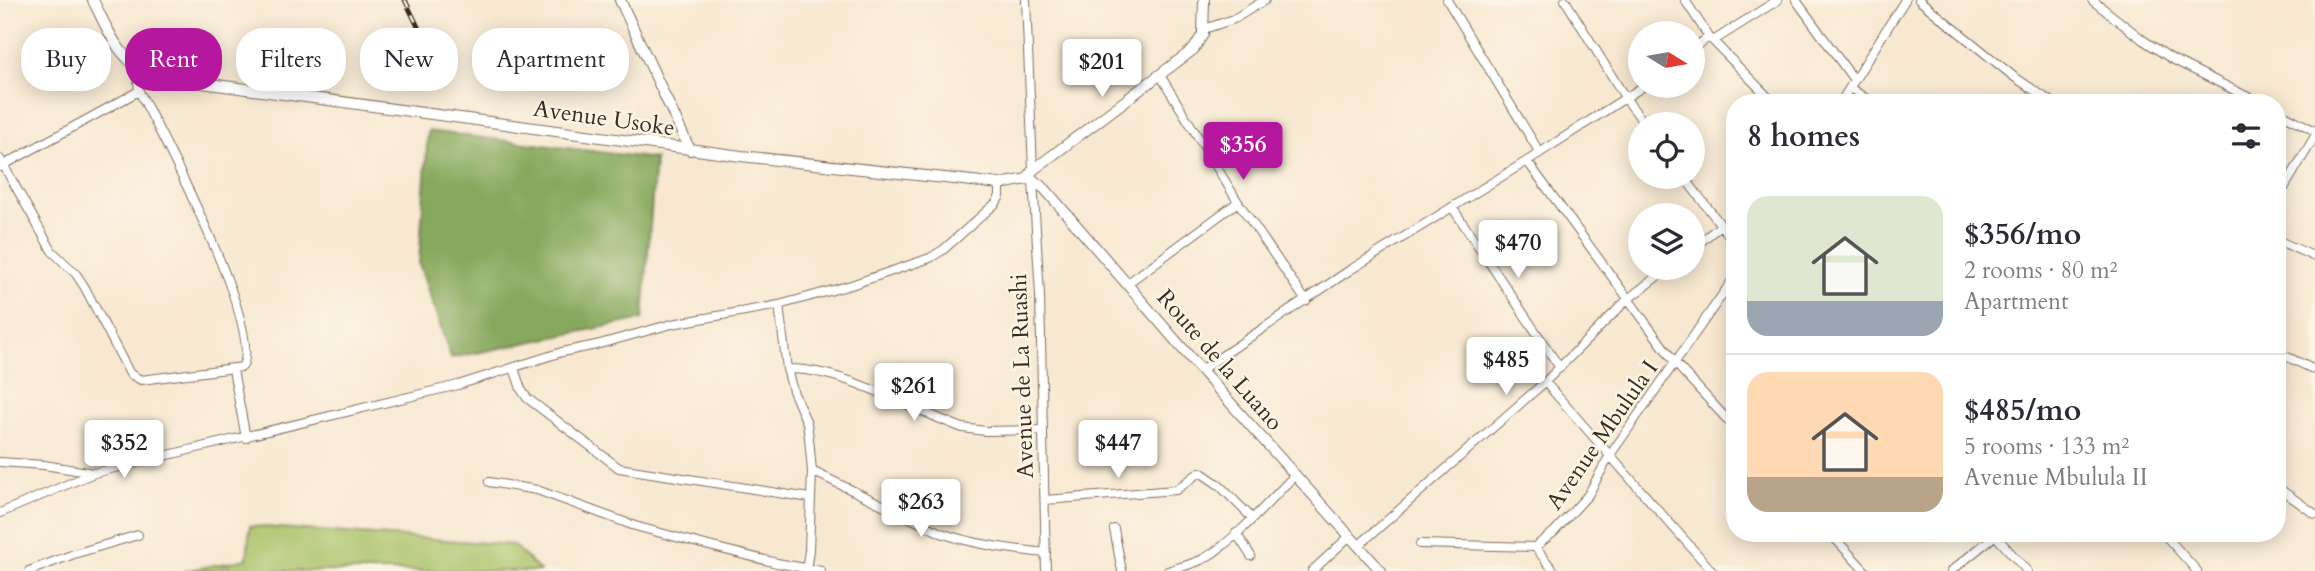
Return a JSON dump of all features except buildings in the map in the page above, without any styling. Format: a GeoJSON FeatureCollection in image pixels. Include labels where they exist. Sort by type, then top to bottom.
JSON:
{"type":"FeatureCollection","features":[{"type":"Feature","properties":{"kind":"street"},"geometry":{"type":"LineString","coordinates":[[93,0],[125,56]]}},
{"type":"Feature","properties":{"kind":"street"},"geometry":{"type":"LineString","coordinates":[[620,0],[690,150]]}},
{"type":"Feature","properties":{"kind":"street","name":"Avenue de La Ruashi"},"geometry":{"type":"LineString","coordinates":[[1026,0],[1031,176],[1040,295],[1046,571]]}},
{"type":"Feature","properties":{"kind":"street"},"geometry":{"type":"LineString","coordinates":[[1031,176],[1194,49],[1201,40],[1204,29],[1204,0]]}},
{"type":"Feature","properties":{"kind":"street"},"geometry":{"type":"LineString","coordinates":[[1204,29],[1234,19],[1265,0]]}},
{"type":"Feature","properties":{"kind":"street"},"geometry":{"type":"LineString","coordinates":[[1447,0],[1540,153]]}},
{"type":"Feature","properties":{"kind":"street"},"geometry":{"type":"LineString","coordinates":[[1565,0],[1636,112]]}},
{"type":"Feature","properties":{"kind":"street"},"geometry":{"type":"LineString","coordinates":[[1685,0],[1711,39],[1765,94]]}},
{"type":"Feature","properties":{"kind":"street"},"geometry":{"type":"LineString","coordinates":[[1705,42],[1778,0]]}},
{"type":"Feature","properties":{"kind":"street"},"geometry":{"type":"LineString","coordinates":[[1796,0],[1852,84],[1863,94]]}},
{"type":"Feature","properties":{"kind":"street"},"geometry":{"type":"LineString","coordinates":[[1846,94],[1905,0]]}},
{"type":"Feature","properties":{"kind":"street"},"geometry":{"type":"LineString","coordinates":[[1919,0],[2013,76],[2040,94]]}},
{"type":"Feature","properties":{"kind":"street"},"geometry":{"type":"LineString","coordinates":[[2092,0],[2172,59],[2242,94]]}},
{"type":"Feature","properties":{"kind":"street"},"geometry":{"type":"LineString","coordinates":[[1160,75],[1238,202],[1306,301]]}},
{"type":"Feature","properties":{"kind":"street","name":"Avenue Usoke"},"geometry":{"type":"LineString","coordinates":[[222,86],[690,150],[1000,184],[1031,176]]}},
{"type":"Feature","properties":{"kind":"street"},"geometry":{"type":"LineString","coordinates":[[137,91],[1,163],[51,251],[84,286],[130,374],[141,380],[233,370],[244,366],[246,350],[221,262],[139,91]]}},
{"type":"Feature","properties":{"kind":"street"},"geometry":{"type":"LineString","coordinates":[[1201,370],[1350,270],[1626,99]]}},
{"type":"Feature","properties":{"kind":"street"},"geometry":{"type":"LineString","coordinates":[[2286,116],[2315,133],[2286,184]]}},
{"type":"Feature","properties":{"kind":"street"},"geometry":{"type":"LineString","coordinates":[[1527,161],[1676,364],[1726,417]]}},
{"type":"Feature","properties":{"kind":"street","name":"Route de la Luano"},"geometry":{"type":"LineString","coordinates":[[1031,176],[1381,571]]}},
{"type":"Feature","properties":{"kind":"street"},"geometry":{"type":"LineString","coordinates":[[0,513],[94,473],[161,455],[246,438],[446,389],[562,352],[672,324],[779,305],[851,285],[930,258],[943,250],[996,204],[1000,196],[1000,184]]}},
{"type":"Feature","properties":{"kind":"street"},"geometry":{"type":"LineString","coordinates":[[1693,189],[1726,233]]}},
{"type":"Feature","properties":{"kind":"street"},"geometry":{"type":"LineString","coordinates":[[1128,283],[1238,202]]}},
{"type":"Feature","properties":{"kind":"street"},"geometry":{"type":"LineString","coordinates":[[1452,207],[1560,368]]}},
{"type":"Feature","properties":{"kind":"street"},"geometry":{"type":"LineString","coordinates":[[1705,238],[1720,226]]}},
{"type":"Feature","properties":{"kind":"street"},"geometry":{"type":"LineString","coordinates":[[2286,244],[2315,257]]}},
{"type":"Feature","properties":{"kind":"street"},"geometry":{"type":"LineString","coordinates":[[1358,546],[1545,382],[1628,299],[1653,280]]}},
{"type":"Feature","properties":{"kind":"street","name":"Avenue Mbulula I"},"geometry":{"type":"LineString","coordinates":[[1535,547],[1578,508],[1597,481],[1610,455],[1726,292]]}},
{"type":"Feature","properties":{"kind":"street"},"geometry":{"type":"LineString","coordinates":[[779,305],[787,369],[807,423],[812,471],[806,570]]}},
{"type":"Feature","properties":{"kind":"street"},"geometry":{"type":"LineString","coordinates":[[2286,356],[2315,370]]}},
{"type":"Feature","properties":{"kind":"street"},"geometry":{"type":"LineString","coordinates":[[514,368],[527,398],[620,468],[810,498]]}},
{"type":"Feature","properties":{"kind":"street"},"geometry":{"type":"LineString","coordinates":[[787,369],[807,368],[832,375],[963,428],[985,431],[1043,430]]}},
{"type":"Feature","properties":{"kind":"street"},"geometry":{"type":"LineString","coordinates":[[233,370],[246,438]]}},
{"type":"Feature","properties":{"kind":"street"},"geometry":{"type":"LineString","coordinates":[[1545,382],[1712,571]]}},
{"type":"Feature","properties":{"kind":"street"},"geometry":{"type":"LineString","coordinates":[[0,462],[44,465],[94,473]]}},
{"type":"Feature","properties":{"kind":"street"},"geometry":{"type":"LineString","coordinates":[[812,471],[962,540],[982,546],[1046,553]]}},
{"type":"Feature","properties":{"kind":"street"},"geometry":{"type":"LineString","coordinates":[[1045,500],[1176,490],[1200,472],[1219,485],[1252,518]]}},
{"type":"Feature","properties":{"kind":"street"},"geometry":{"type":"LineString","coordinates":[[1168,571],[1204,559],[1236,533],[1295,475]]}},
{"type":"Feature","properties":{"kind":"street"},"geometry":{"type":"LineString","coordinates":[[489,482],[537,490],[635,526],[766,561],[821,571]]}},
{"type":"Feature","properties":{"kind":"street"},"geometry":{"type":"LineString","coordinates":[[2286,493],[2315,514]]}},
{"type":"Feature","properties":{"kind":"street"},"geometry":{"type":"LineString","coordinates":[[1114,529],[1122,571]]}},
{"type":"Feature","properties":{"kind":"street"},"geometry":{"type":"LineString","coordinates":[[1236,533],[1251,556]]}},
{"type":"Feature","properties":{"kind":"street"},"geometry":{"type":"LineString","coordinates":[[29,571],[138,535]]}},
{"type":"Feature","properties":{"kind":"street"},"geometry":{"type":"LineString","coordinates":[[1312,571],[1350,536]]}},
{"type":"Feature","properties":{"kind":"street"},"geometry":{"type":"LineString","coordinates":[[1838,542],[1865,571]]}},
{"type":"Feature","properties":{"kind":"street"},"geometry":{"type":"LineString","coordinates":[[1951,571],[1985,542]]}},
{"type":"Feature","properties":{"kind":"street"},"geometry":{"type":"LineString","coordinates":[[2002,542],[2026,571]]}},
{"type":"Feature","properties":{"kind":"street"},"geometry":{"type":"LineString","coordinates":[[2171,542],[2197,571]]}},
{"type":"Feature","properties":{"kind":"street"},"geometry":{"type":"LineString","coordinates":[[1420,544],[1535,547],[1554,571]]}},
{"type":"Feature","properties":{"kind":"green space"},"geometry":{"type":"Polygon","coordinates":[[[428,131],[655,159],[643,319],[451,358],[419,264],[428,131]]]}},
{"type":"Feature","properties":{"kind":"green space"},"geometry":{"type":"Polygon","coordinates":[[[250,526],[513,545],[540,571],[228,571],[227,564],[223,564],[223,571],[184,571],[247,559],[250,526]]]}},
{"type":"Feature","properties":{"kind":"railway"},"geometry":{"type":"LineString","coordinates":[[405,0],[419,28]]}}]}
